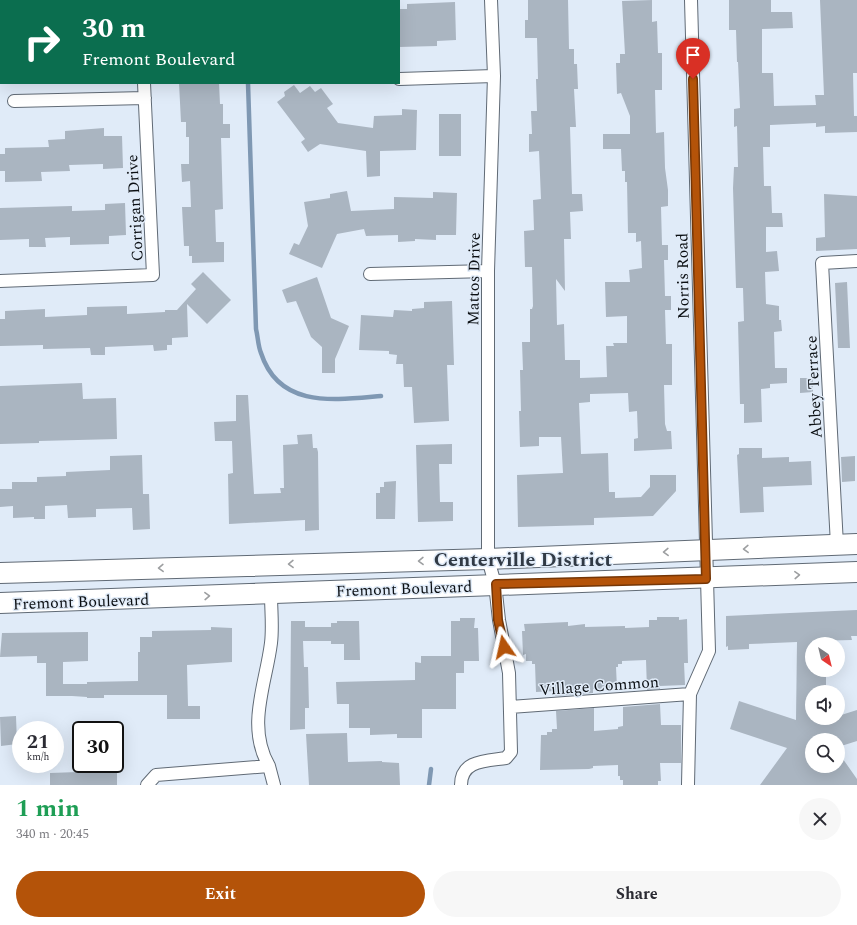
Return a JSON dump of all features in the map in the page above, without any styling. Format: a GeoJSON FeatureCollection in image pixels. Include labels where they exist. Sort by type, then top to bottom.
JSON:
{"type":"FeatureCollection","features":[{"type":"Feature","properties":{"kind":"main road","name":"Fremont Boulevard"},"geometry":{"type":"LineString","coordinates":[[0,573],[488,559],[857,544]]}},
{"type":"Feature","properties":{"kind":"main road","name":"Fremont Boulevard"},"geometry":{"type":"LineString","coordinates":[[0,604],[496,584],[706,579],[857,572]]}},
{"type":"Feature","properties":{"kind":"street","name":"Mattos Drive"},"geometry":{"type":"LineString","coordinates":[[461,785],[464,770],[472,764],[506,758],[511,752],[509,673],[498,620],[496,584],[488,559],[488,271],[494,76],[491,0]]}},
{"type":"Feature","properties":{"kind":"street","name":"Norris Road"},"geometry":{"type":"LineString","coordinates":[[690,694],[709,652],[691,0]]}},
{"type":"Feature","properties":{"kind":"street"},"geometry":{"type":"LineString","coordinates":[[400,79],[494,76]]}},
{"type":"Feature","properties":{"kind":"street","name":"Corrigan Drive"},"geometry":{"type":"LineString","coordinates":[[0,281],[153,274],[144,84]]}},
{"type":"Feature","properties":{"kind":"street"},"geometry":{"type":"LineString","coordinates":[[14,101],[145,98]]}},
{"type":"Feature","properties":{"kind":"street","name":"Abbey Terrace"},"geometry":{"type":"LineString","coordinates":[[837,545],[822,263],[857,261]]}},
{"type":"Feature","properties":{"kind":"street"},"geometry":{"type":"LineString","coordinates":[[370,274],[488,271]]}},
{"type":"Feature","properties":{"kind":"street"},"geometry":{"type":"LineString","coordinates":[[271,594],[271,643],[258,708],[262,753],[269,766],[274,785]]}},
{"type":"Feature","properties":{"kind":"street"},"geometry":{"type":"LineString","coordinates":[[688,785],[690,694]]}},
{"type":"Feature","properties":{"kind":"street","name":"Village Common"},"geometry":{"type":"LineString","coordinates":[[510,707],[690,694]]}},
{"type":"Feature","properties":{"kind":"street"},"geometry":{"type":"LineString","coordinates":[[147,785],[156,775],[269,766]]}},
{"type":"Feature","properties":{"kind":"building"},"geometry":{"type":"Polygon","coordinates":[[[528,0],[568,0],[569,49],[574,49],[574,64],[577,64],[578,89],[574,89],[576,127],[570,127],[572,194],[582,194],[583,211],[570,212],[571,239],[564,239],[565,291],[556,279],[557,325],[564,324],[565,360],[580,360],[580,378],[607,377],[606,346],[614,346],[613,343],[627,343],[627,316],[606,317],[605,282],[630,282],[629,270],[642,268],[641,241],[636,242],[636,233],[628,233],[627,182],[625,182],[625,171],[622,171],[621,149],[603,149],[603,134],[630,134],[630,116],[621,93],[617,94],[616,63],[620,63],[620,54],[625,54],[622,1],[652,0],[652,22],[657,21],[658,53],[662,53],[662,90],[655,90],[656,133],[664,132],[665,168],[668,190],[668,206],[661,207],[662,245],[668,245],[668,260],[664,260],[665,296],[671,296],[671,310],[665,310],[666,344],[672,344],[672,385],[664,385],[665,424],[667,431],[671,431],[672,449],[634,451],[634,439],[638,438],[637,411],[629,412],[628,393],[590,394],[590,402],[579,403],[581,454],[608,453],[609,492],[615,492],[615,498],[641,497],[650,487],[650,475],[676,475],[676,491],[653,516],[594,518],[594,525],[518,527],[517,475],[563,473],[561,437],[539,437],[539,446],[520,447],[519,411],[521,411],[520,370],[523,370],[522,342],[530,342],[530,309],[532,309],[533,306],[532,267],[525,267],[524,231],[534,230],[533,200],[541,199],[539,151],[529,152],[529,134],[532,134],[531,111],[537,111],[536,79],[538,79],[537,38],[525,38],[525,20],[528,20],[528,0]]]}},
{"type":"Feature","properties":{"kind":"building"},"geometry":{"type":"Polygon","coordinates":[[[729,0],[771,0],[771,12],[792,12],[793,28],[762,29],[762,73],[773,73],[774,106],[816,105],[815,95],[824,95],[820,0],[857,0],[857,73],[853,73],[854,116],[857,116],[857,132],[825,133],[825,126],[816,127],[816,123],[770,125],[770,147],[763,147],[764,186],[771,186],[772,213],[782,213],[783,227],[766,227],[766,252],[777,251],[779,271],[765,272],[766,304],[779,306],[779,320],[781,320],[782,331],[774,332],[775,368],[787,368],[787,383],[770,384],[770,388],[761,389],[762,422],[744,423],[744,404],[740,404],[738,322],[744,321],[743,288],[736,288],[733,188],[734,167],[738,167],[737,126],[734,127],[734,109],[740,108],[736,30],[729,30],[729,0]]]}},
{"type":"Feature","properties":{"kind":"building"},"geometry":{"type":"Polygon","coordinates":[[[455,2],[456,40],[437,41],[437,46],[400,47],[400,9],[407,9],[407,4],[455,2]]]}},
{"type":"Feature","properties":{"kind":"building"},"geometry":{"type":"Polygon","coordinates":[[[179,84],[219,84],[220,104],[223,104],[223,124],[230,124],[230,138],[221,138],[223,209],[215,210],[216,242],[224,242],[224,262],[192,263],[192,256],[189,256],[189,246],[184,246],[182,207],[191,207],[190,181],[182,182],[181,164],[189,164],[189,137],[186,137],[186,122],[181,122],[179,84]]]}},
{"type":"Feature","properties":{"kind":"building"},"geometry":{"type":"Polygon","coordinates":[[[294,85],[300,93],[310,86],[315,92],[321,88],[333,104],[327,108],[338,123],[373,128],[374,116],[402,115],[402,109],[417,110],[416,150],[380,151],[380,176],[367,177],[366,151],[320,144],[308,152],[301,142],[305,139],[277,102],[285,96],[284,92],[294,85]]]}},
{"type":"Feature","properties":{"kind":"building"},"geometry":{"type":"Polygon","coordinates":[[[439,114],[461,114],[461,156],[439,156],[439,114]]]}},
{"type":"Feature","properties":{"kind":"building"},"geometry":{"type":"Polygon","coordinates":[[[104,128],[104,136],[122,136],[123,168],[103,169],[103,164],[69,165],[70,171],[41,172],[42,181],[5,182],[5,171],[0,171],[0,154],[5,154],[5,148],[49,147],[48,140],[65,139],[65,131],[104,128]]]}},
{"type":"Feature","properties":{"kind":"building"},"geometry":{"type":"Polygon","coordinates":[[[347,191],[351,211],[394,209],[394,197],[433,198],[433,192],[457,193],[456,235],[436,235],[436,240],[415,239],[415,241],[398,242],[398,235],[366,236],[364,229],[337,234],[322,268],[289,254],[294,243],[299,245],[308,226],[304,202],[330,198],[330,194],[347,191]]]}},
{"type":"Feature","properties":{"kind":"building"},"geometry":{"type":"Polygon","coordinates":[[[824,194],[857,196],[857,249],[816,251],[816,238],[825,237],[824,194]]]}},
{"type":"Feature","properties":{"kind":"building"},"geometry":{"type":"Polygon","coordinates":[[[125,203],[126,235],[109,236],[109,244],[70,245],[70,237],[45,238],[46,247],[29,247],[29,239],[0,240],[0,208],[72,206],[72,211],[105,210],[105,204],[125,203]]]}},
{"type":"Feature","properties":{"kind":"building"},"geometry":{"type":"Polygon","coordinates":[[[203,272],[231,300],[207,324],[187,304],[188,337],[172,338],[172,345],[167,345],[167,350],[154,351],[153,345],[105,347],[105,355],[91,355],[90,348],[43,349],[43,345],[0,346],[0,319],[5,319],[5,311],[45,309],[45,317],[87,315],[87,307],[127,306],[127,314],[177,310],[196,289],[191,284],[203,272]]]}},
{"type":"Feature","properties":{"kind":"building"},"geometry":{"type":"Polygon","coordinates":[[[317,277],[331,318],[349,326],[335,359],[335,373],[322,373],[322,347],[311,337],[296,301],[287,303],[282,290],[317,277]]]}},
{"type":"Feature","properties":{"kind":"building"},"geometry":{"type":"Polygon","coordinates":[[[847,282],[850,348],[838,348],[835,283],[847,282]]]}},
{"type":"Feature","properties":{"kind":"building"},"geometry":{"type":"Polygon","coordinates":[[[452,301],[454,365],[447,365],[449,421],[414,423],[412,387],[404,387],[403,364],[396,364],[397,355],[389,354],[389,351],[359,350],[361,315],[393,317],[394,310],[412,311],[412,309],[424,308],[424,302],[452,301]]]}},
{"type":"Feature","properties":{"kind":"building"},"geometry":{"type":"Polygon","coordinates":[[[800,378],[813,378],[813,392],[800,393],[800,378]]]}},
{"type":"Feature","properties":{"kind":"building"},"geometry":{"type":"Polygon","coordinates":[[[82,383],[83,399],[116,398],[117,439],[39,441],[39,443],[0,444],[0,386],[82,383]]]}},
{"type":"Feature","properties":{"kind":"building"},"geometry":{"type":"Polygon","coordinates":[[[236,395],[248,395],[254,494],[281,493],[280,488],[284,488],[283,445],[298,444],[297,435],[312,434],[313,448],[317,448],[318,452],[319,530],[305,531],[305,520],[229,524],[228,474],[233,473],[232,441],[215,441],[214,422],[236,421],[236,395]]]}},
{"type":"Feature","properties":{"kind":"building"},"geometry":{"type":"Polygon","coordinates":[[[452,444],[452,464],[439,464],[440,502],[453,502],[453,521],[418,522],[416,445],[452,444]]]}},
{"type":"Feature","properties":{"kind":"building"},"geometry":{"type":"Polygon","coordinates":[[[739,448],[762,448],[762,458],[789,457],[789,462],[811,461],[812,485],[763,487],[764,512],[740,513],[737,455],[739,454],[739,448]]]}},
{"type":"Feature","properties":{"kind":"building"},"geometry":{"type":"Polygon","coordinates":[[[142,455],[143,494],[149,494],[150,529],[133,530],[132,508],[96,509],[96,517],[68,518],[67,505],[45,506],[45,519],[34,519],[34,517],[13,518],[13,506],[0,507],[0,489],[12,489],[12,482],[37,482],[37,477],[66,476],[66,472],[110,470],[110,456],[142,455]]]}},
{"type":"Feature","properties":{"kind":"building"},"geometry":{"type":"Polygon","coordinates":[[[855,456],[855,481],[842,482],[841,457],[855,456]]]}},
{"type":"Feature","properties":{"kind":"building"},"geometry":{"type":"Polygon","coordinates":[[[396,481],[395,519],[376,519],[376,493],[380,493],[380,487],[384,487],[384,482],[396,481]]]}},
{"type":"Feature","properties":{"kind":"building"},"geometry":{"type":"Polygon","coordinates":[[[857,610],[857,636],[851,636],[852,640],[845,640],[845,637],[805,637],[805,677],[826,677],[826,685],[805,685],[805,725],[845,725],[845,714],[857,710],[857,741],[845,745],[845,733],[805,733],[805,773],[845,773],[845,762],[857,779],[857,785],[760,785],[787,748],[730,729],[739,701],[796,720],[797,642],[749,644],[749,649],[728,650],[728,646],[726,647],[726,616],[857,610]]]}},
{"type":"Feature","properties":{"kind":"building"},"geometry":{"type":"Polygon","coordinates":[[[657,617],[679,617],[679,620],[687,619],[688,663],[684,663],[685,685],[660,686],[660,689],[647,690],[646,660],[622,661],[622,664],[618,664],[618,667],[616,667],[617,688],[593,689],[593,693],[555,696],[555,691],[536,692],[535,664],[532,664],[532,661],[526,661],[526,654],[523,655],[522,631],[525,631],[524,624],[568,622],[568,626],[585,624],[585,627],[649,627],[649,620],[657,620],[657,617]]]}},
{"type":"Feature","properties":{"kind":"building"},"geometry":{"type":"Polygon","coordinates":[[[460,618],[475,618],[474,628],[478,628],[479,661],[464,661],[464,673],[456,673],[456,709],[422,709],[422,738],[397,738],[397,734],[370,735],[370,728],[349,728],[349,704],[337,704],[336,682],[415,680],[415,662],[421,663],[421,656],[451,656],[451,621],[460,621],[460,618]]]}},
{"type":"Feature","properties":{"kind":"building"},"geometry":{"type":"Polygon","coordinates":[[[291,621],[305,621],[305,627],[331,627],[331,623],[337,623],[337,621],[359,621],[360,660],[344,660],[344,644],[331,644],[331,641],[303,641],[304,667],[308,667],[309,708],[305,708],[305,729],[290,730],[291,621]]]}},
{"type":"Feature","properties":{"kind":"building"},"geometry":{"type":"Polygon","coordinates":[[[211,627],[232,628],[232,662],[187,665],[188,706],[200,706],[200,719],[167,719],[167,695],[104,695],[104,698],[46,696],[46,663],[37,663],[37,656],[0,657],[2,633],[88,632],[88,661],[63,662],[63,684],[138,681],[138,652],[140,652],[140,637],[152,637],[152,631],[211,630],[211,627]]]}},
{"type":"Feature","properties":{"kind":"building"},"geometry":{"type":"Polygon","coordinates":[[[660,704],[661,725],[681,725],[681,763],[660,763],[661,781],[658,781],[658,785],[623,785],[623,780],[620,780],[620,776],[618,776],[618,765],[593,766],[593,768],[589,769],[540,770],[541,735],[547,735],[547,732],[552,732],[552,729],[557,729],[556,711],[594,708],[594,731],[618,729],[618,727],[623,726],[623,707],[660,704]]]}},
{"type":"Feature","properties":{"kind":"building"},"geometry":{"type":"Polygon","coordinates":[[[16,716],[16,721],[12,721],[12,745],[1,746],[0,717],[16,716]]]}},
{"type":"Feature","properties":{"kind":"building"},"geometry":{"type":"Polygon","coordinates":[[[347,733],[348,762],[382,761],[399,763],[400,785],[309,785],[306,734],[347,733]]]}},
{"type":"Feature","properties":{"kind":"building"},"geometry":{"type":"Polygon","coordinates":[[[50,773],[117,773],[117,785],[50,785],[50,773]]]}},
{"type":"Feature","properties":{"kind":"waterway"},"geometry":{"type":"LineString","coordinates":[[248,84],[256,329],[261,353],[269,371],[281,384],[295,392],[310,397],[328,399],[381,396]]}},
{"type":"Feature","properties":{"kind":"waterway"},"geometry":{"type":"LineString","coordinates":[[429,785],[431,769]]}},
{"type":"Feature","properties":{"kind":"district","name":"Centerville District"},"geometry":{"type":"Point","coordinates":[523,559]}},
{"type":"Feature","properties":{"kind":"route"},"geometry":{"type":"LineString","coordinates":[[504,647],[498,620],[496,584],[706,579],[693,79]]}}]}
